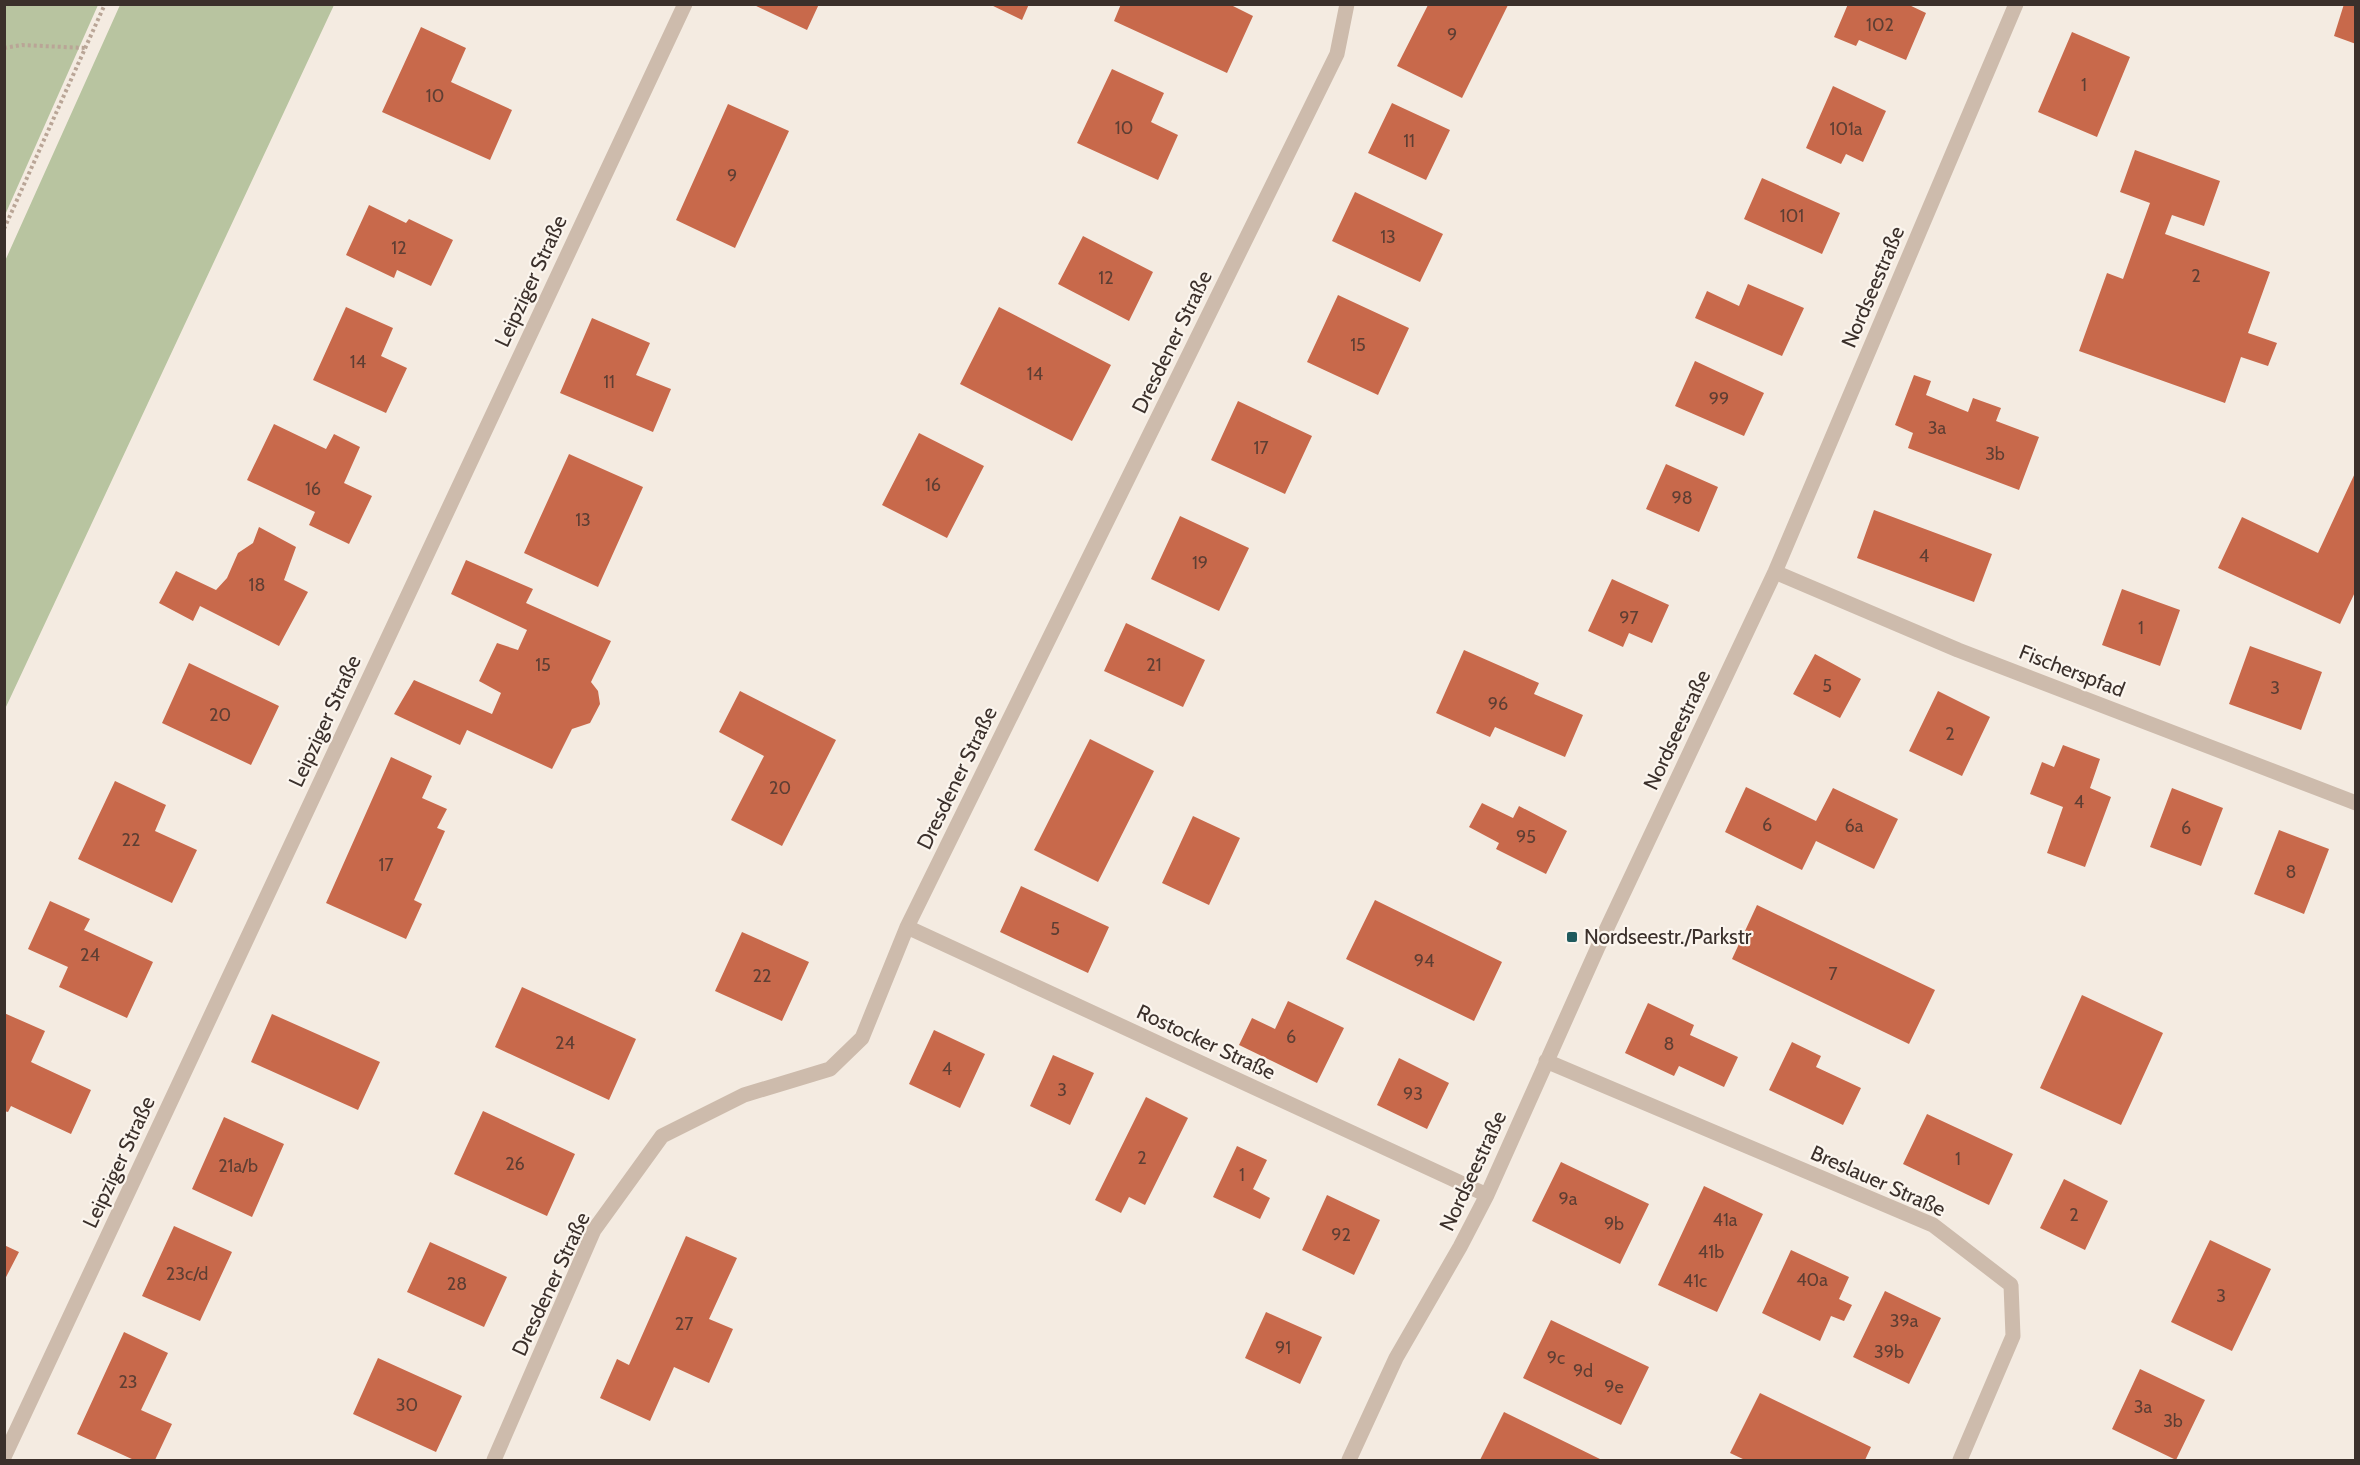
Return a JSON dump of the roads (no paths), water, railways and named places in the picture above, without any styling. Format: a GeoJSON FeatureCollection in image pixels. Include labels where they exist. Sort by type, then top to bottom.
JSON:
{"type":"FeatureCollection","features":[{"type":"Feature","properties":{"kind":"street","name":"Leipziger Straße"},"geometry":{"type":"LineString","coordinates":[[4,1457],[685,4]]}},
{"type":"Feature","properties":{"kind":"street","name":"Dresdener Straße"},"geometry":{"type":"LineString","coordinates":[[495,1461],[594,1230],[662,1136],[744,1095],[830,1069],[861,1038],[907,927],[1337,54],[1347,4]]}},
{"type":"Feature","properties":{"kind":"street","name":"Nordseestraße"},"geometry":{"type":"LineString","coordinates":[[1349,1461],[1396,1358],[1461,1247],[1487,1195],[1546,1061],[1775,573],[2016,4]]}},
{"type":"Feature","properties":{"kind":"street","name":"Fischerspfad"},"geometry":{"type":"LineString","coordinates":[[1775,573],[1958,650],[2355,803]]}},
{"type":"Feature","properties":{"kind":"street","name":"Rostocker Straße"},"geometry":{"type":"LineString","coordinates":[[907,927],[1487,1195]]}},
{"type":"Feature","properties":{"kind":"street","name":"Breslauer Straße"},"geometry":{"type":"LineString","coordinates":[[1546,1061],[1933,1225],[2011,1285],[2013,1336],[1960,1461]]}},
{"type":"Feature","properties":{"kind":"place","name":"Nordseestr./Parkstr"},"geometry":{"type":"Point","coordinates":[1572,937]}}]}
